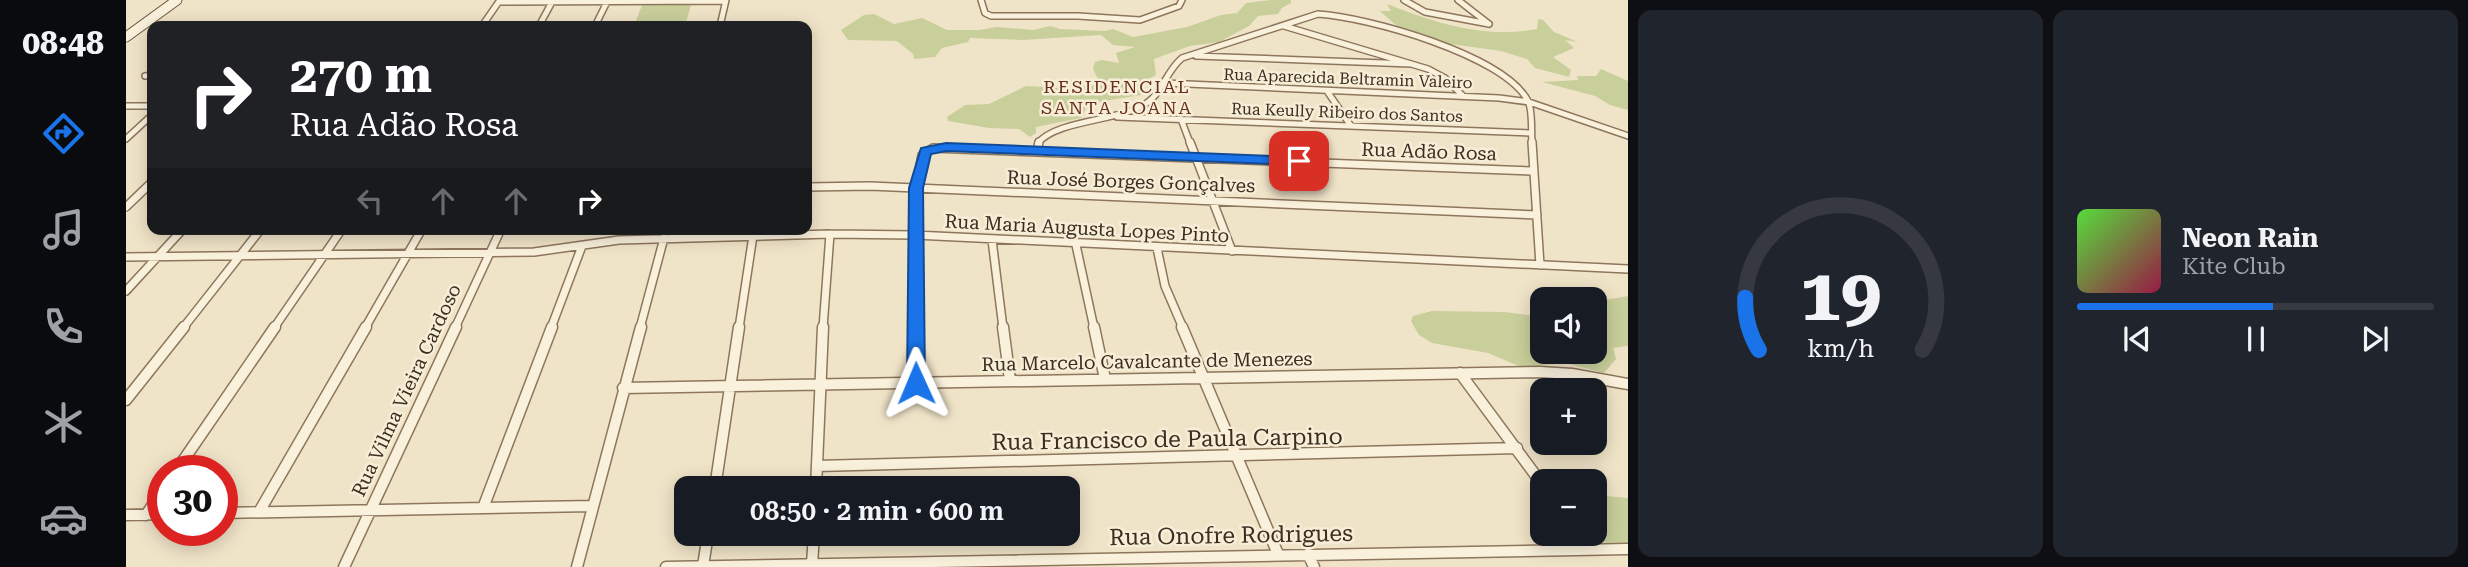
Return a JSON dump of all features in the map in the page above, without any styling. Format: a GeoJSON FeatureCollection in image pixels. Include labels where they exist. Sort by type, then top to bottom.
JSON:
{"type":"FeatureCollection","features":[{"type":"Feature","properties":{"kind":"street"},"geometry":{"type":"LineString","coordinates":[[148,21],[177,0]]}},
{"type":"Feature","properties":{"kind":"street"},"geometry":{"type":"LineString","coordinates":[[485,21],[499,1],[725,0],[721,21]]}},
{"type":"Feature","properties":{"kind":"street"},"geometry":{"type":"LineString","coordinates":[[981,0],[985,13],[991,16],[1078,16],[1140,20],[1179,6],[1182,0]]}},
{"type":"Feature","properties":{"kind":"street"},"geometry":{"type":"LineString","coordinates":[[1407,2],[1425,12],[1489,24],[1458,0]]}},
{"type":"Feature","properties":{"kind":"street"},"geometry":{"type":"LineString","coordinates":[[597,21],[607,1]]}},
{"type":"Feature","properties":{"kind":"street"},"geometry":{"type":"LineString","coordinates":[[541,21],[552,2]]}},
{"type":"Feature","properties":{"kind":"street"},"geometry":{"type":"LineString","coordinates":[[1037,150],[1038,143],[1044,136],[1144,105],[1157,95],[1165,83],[1171,65],[1186,56],[1324,14],[1438,46],[1500,73],[1515,85],[1529,103],[1540,265]]}},
{"type":"Feature","properties":{"kind":"street"},"geometry":{"type":"LineString","coordinates":[[126,37],[147,22]]}},
{"type":"Feature","properties":{"kind":"street"},"geometry":{"type":"LineString","coordinates":[[1284,26],[1437,74],[1463,96]]}},
{"type":"Feature","properties":{"kind":"street"},"geometry":{"type":"LineString","coordinates":[[1221,47],[1232,57]]}},
{"type":"Feature","properties":{"kind":"street"},"geometry":{"type":"LineString","coordinates":[[1369,52],[1373,56],[1372,63]]}},
{"type":"Feature","properties":{"kind":"street"},"geometry":{"type":"LineString","coordinates":[[1186,56],[1411,64]]}},
{"type":"Feature","properties":{"kind":"street","name":"Rua Aparecida Beltramin Valeiro"},"geometry":{"type":"LineString","coordinates":[[1165,83],[1463,96],[1529,103],[1628,136]]}},
{"type":"Feature","properties":{"kind":"street"},"geometry":{"type":"LineString","coordinates":[[1327,91],[1351,126]]}},
{"type":"Feature","properties":{"kind":"street"},"geometry":{"type":"LineString","coordinates":[[1144,105],[1151,115],[1163,118]]}},
{"type":"Feature","properties":{"kind":"street"},"geometry":{"type":"LineString","coordinates":[[126,106],[147,106]]}},
{"type":"Feature","properties":{"kind":"street","name":"Rua Keully Ribeiro dos Santos"},"geometry":{"type":"LineString","coordinates":[[1109,116],[1530,133]]}},
{"type":"Feature","properties":{"kind":"street"},"geometry":{"type":"LineString","coordinates":[[1181,119],[1232,251]]}},
{"type":"Feature","properties":{"kind":"street"},"geometry":{"type":"LineString","coordinates":[[126,139],[147,120]]}},
{"type":"Feature","properties":{"kind":"street","name":"Rua Adão Rosa"},"geometry":{"type":"LineString","coordinates":[[916,188],[925,151],[946,147],[1532,172]]}},
{"type":"Feature","properties":{"kind":"street"},"geometry":{"type":"LineString","coordinates":[[126,208],[147,186]]}},
{"type":"Feature","properties":{"kind":"street","name":"Rua José Borges Gonçalves"},"geometry":{"type":"LineString","coordinates":[[812,187],[916,188],[1537,215]]}},
{"type":"Feature","properties":{"kind":"street"},"geometry":{"type":"LineString","coordinates":[[916,188],[916,383]]}},
{"type":"Feature","properties":{"kind":"street","name":"Rua Maria Augusta Lopes Pinto"},"geometry":{"type":"LineString","coordinates":[[812,234],[915,235],[1076,245],[1628,269]]}},
{"type":"Feature","properties":{"kind":"street"},"geometry":{"type":"LineString","coordinates":[[817,476],[819,384],[830,234]]}},
{"type":"Feature","properties":{"kind":"street"},"geometry":{"type":"LineString","coordinates":[[126,291],[178,235]]}},
{"type":"Feature","properties":{"kind":"street"},"geometry":{"type":"LineString","coordinates":[[126,400],[256,235]]}},
{"type":"Feature","properties":{"kind":"street"},"geometry":{"type":"LineString","coordinates":[[187,455],[338,235]]}},
{"type":"Feature","properties":{"kind":"street"},"geometry":{"type":"LineString","coordinates":[[259,512],[418,235]]}},
{"type":"Feature","properties":{"kind":"street","name":"Rua Vilma Vieira Cardoso"},"geometry":{"type":"LineString","coordinates":[[344,567],[498,235]]}},
{"type":"Feature","properties":{"kind":"street","name":"Rua Maria Augusta Lopes Pinto"},"geometry":{"type":"LineString","coordinates":[[126,257],[555,251],[619,240],[709,235]]}},
{"type":"Feature","properties":{"kind":"street"},"geometry":{"type":"LineString","coordinates":[[717,476],[754,235]]}},
{"type":"Feature","properties":{"kind":"street"},"geometry":{"type":"LineString","coordinates":[[577,567],[664,238]]}},
{"type":"Feature","properties":{"kind":"street"},"geometry":{"type":"LineString","coordinates":[[992,240],[1010,380]]}},
{"type":"Feature","properties":{"kind":"street"},"geometry":{"type":"LineString","coordinates":[[1076,245],[1105,379]]}},
{"type":"Feature","properties":{"kind":"street"},"geometry":{"type":"LineString","coordinates":[[483,508],[582,246]]}},
{"type":"Feature","properties":{"kind":"street"},"geometry":{"type":"LineString","coordinates":[[1157,248],[1165,286],[1278,554]]}},
{"type":"Feature","properties":{"kind":"street"},"geometry":{"type":"LineString","coordinates":[[1460,373],[1532,469]]}},
{"type":"Feature","properties":{"kind":"street","name":"Rua Marcelo Cavalcante de Menezes"},"geometry":{"type":"LineString","coordinates":[[623,388],[1460,373],[1572,374],[1628,384]]}},
{"type":"Feature","properties":{"kind":"street","name":"Rua Francisco de Paula Carpino"},"geometry":{"type":"LineString","coordinates":[[817,466],[1517,448]]}},
{"type":"Feature","properties":{"kind":"street"},"geometry":{"type":"LineString","coordinates":[[238,513],[593,506]]}},
{"type":"Feature","properties":{"kind":"street"},"geometry":{"type":"LineString","coordinates":[[126,515],[145,515],[147,512]]}},
{"type":"Feature","properties":{"kind":"street"},"geometry":{"type":"LineString","coordinates":[[703,566],[706,546]]}},
{"type":"Feature","properties":{"kind":"street"},"geometry":{"type":"LineString","coordinates":[[812,564],[813,546]]}},
{"type":"Feature","properties":{"kind":"street","name":"Rua Onofre Rodrigues"},"geometry":{"type":"LineString","coordinates":[[666,567],[969,564],[1278,554],[1628,549]]}},
{"type":"Feature","properties":{"kind":"street"},"geometry":{"type":"LineString","coordinates":[[1308,554],[1314,567]]}},
{"type":"Feature","properties":{"kind":"green space"},"geometry":{"type":"Polygon","coordinates":[[[1291,0],[1291,3],[1278,14],[1258,16],[1249,26],[1219,42],[1190,46],[1154,59],[1156,75],[1143,82],[1145,91],[1141,95],[1092,103],[1087,106],[1081,118],[1036,127],[1036,133],[1030,137],[1019,129],[989,128],[948,121],[947,117],[965,105],[989,104],[1026,86],[1059,88],[1097,85],[1098,79],[1093,69],[1095,62],[1102,60],[1119,63],[1116,53],[1135,47],[1113,45],[1101,35],[1023,40],[970,38],[968,42],[942,48],[935,57],[914,59],[913,54],[897,41],[848,40],[841,30],[864,15],[874,14],[894,24],[922,18],[947,30],[997,27],[1033,30],[1050,26],[1060,29],[1113,29],[1133,37],[1187,27],[1221,15],[1237,13],[1246,3],[1291,0]]]}},
{"type":"Feature","properties":{"kind":"green space"},"geometry":{"type":"Polygon","coordinates":[[[1387,4],[1442,23],[1498,32],[1537,29],[1538,19],[1543,20],[1554,32],[1578,42],[1565,40],[1574,48],[1553,57],[1571,70],[1569,77],[1535,68],[1527,59],[1501,51],[1443,43],[1400,29],[1380,11],[1391,11],[1387,4]]]}},
{"type":"Feature","properties":{"kind":"green space"},"geometry":{"type":"Polygon","coordinates":[[[642,5],[691,5],[686,21],[636,21],[642,5]]]}},
{"type":"Feature","properties":{"kind":"green space"},"geometry":{"type":"Polygon","coordinates":[[[1601,69],[1628,81],[1628,110],[1610,105],[1595,96],[1542,82],[1578,80],[1577,76],[1596,76],[1601,69]]]}},
{"type":"Feature","properties":{"kind":"green space"},"geometry":{"type":"Polygon","coordinates":[[[1628,296],[1628,346],[1613,348],[1616,359],[1604,373],[1570,364],[1607,364],[1607,300],[1628,296]]]}},
{"type":"Feature","properties":{"kind":"green space"},"geometry":{"type":"Polygon","coordinates":[[[1432,311],[1505,312],[1530,315],[1530,364],[1555,364],[1521,367],[1488,353],[1432,343],[1419,335],[1411,321],[1413,316],[1432,311]]]}},
{"type":"Feature","properties":{"kind":"green space"},"geometry":{"type":"Polygon","coordinates":[[[1607,496],[1628,498],[1628,543],[1607,542],[1607,496]]]}},
{"type":"Feature","properties":{"kind":"district","name":"RESIDENCIAL SANTA JOANA"},"geometry":{"type":"Point","coordinates":[1117,98]}},
{"type":"Feature","properties":{"kind":"route"},"geometry":{"type":"LineString","coordinates":[[916,383],[916,188],[925,151],[946,147],[1299,161]]}}]}
